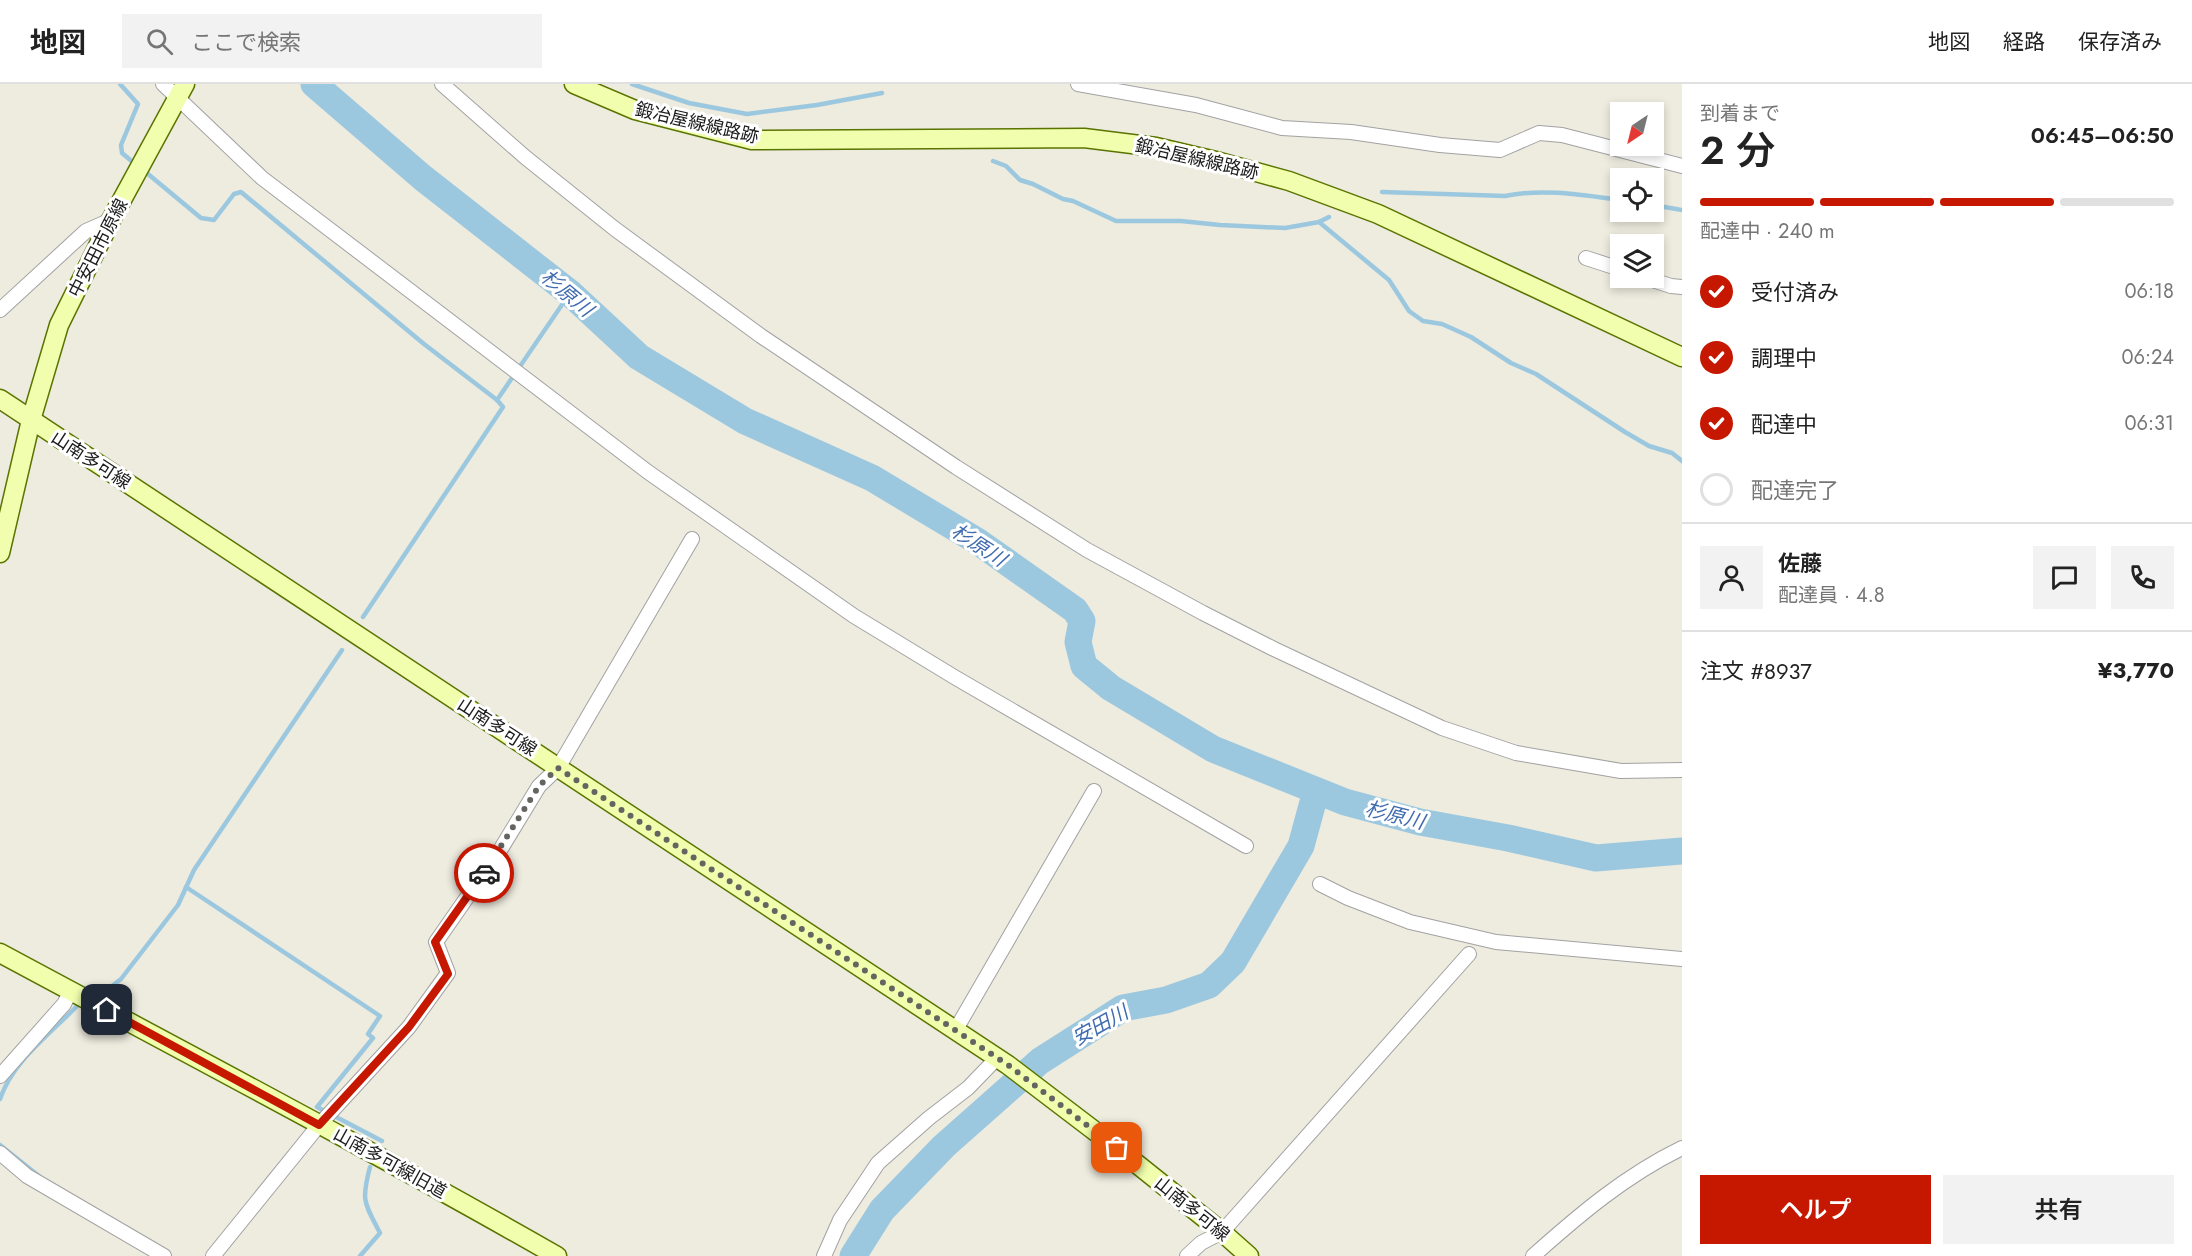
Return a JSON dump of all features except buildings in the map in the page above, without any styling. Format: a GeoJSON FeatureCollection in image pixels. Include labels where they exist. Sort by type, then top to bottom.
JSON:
{"type":"FeatureCollection","features":[{"type":"Feature","properties":{"kind":"street"},"geometry":{"type":"LineString","coordinates":[[163,84],[181,92],[262,178],[648,472],[854,616],[956,678],[1246,846]]}},
{"type":"Feature","properties":{"kind":"street"},"geometry":{"type":"LineString","coordinates":[[442,84],[525,157],[615,229],[761,336],[956,467],[1087,550],[1274,649],[1442,728],[1527,755],[1621,771],[1682,770]]}},
{"type":"Feature","properties":{"kind":"street","name":"鍛冶屋線線路跡"},"geometry":{"type":"LineString","coordinates":[[574,84],[635,110],[752,140],[1084,138],[1156,147],[1220,162],[1289,181],[1378,214],[1682,357]]}},
{"type":"Feature","properties":{"kind":"street"},"geometry":{"type":"LineString","coordinates":[[1078,84],[1196,105],[1282,128],[1351,132],[1440,145],[1500,150],[1539,133],[1562,135],[1682,166]]}},
{"type":"Feature","properties":{"kind":"street","name":"中安田市原線"},"geometry":{"type":"LineString","coordinates":[[31,420],[59,325],[111,220],[181,92]]}},
{"type":"Feature","properties":{"kind":"street"},"geometry":{"type":"LineString","coordinates":[[0,310],[86,231],[111,220]]}},
{"type":"Feature","properties":{"kind":"street"},"geometry":{"type":"LineString","coordinates":[[1586,258],[1610,266]]}},
{"type":"Feature","properties":{"kind":"street"},"geometry":{"type":"LineString","coordinates":[[1664,284],[1682,287]]}},
{"type":"Feature","properties":{"kind":"street","name":"山南多可線"},"geometry":{"type":"LineString","coordinates":[[0,399],[1003,1062],[1040,1088],[1249,1256]]}},
{"type":"Feature","properties":{"kind":"street"},"geometry":{"type":"LineString","coordinates":[[0,553],[31,420]]}},
{"type":"Feature","properties":{"kind":"street"},"geometry":{"type":"LineString","coordinates":[[213,1256],[319,1125],[409,1027],[448,974],[435,942],[502,847],[539,786],[558,768],[692,539]]}},
{"type":"Feature","properties":{"kind":"street"},"geometry":{"type":"LineString","coordinates":[[951,1028],[959,1024],[1094,791]]}},
{"type":"Feature","properties":{"kind":"street"},"geometry":{"type":"LineString","coordinates":[[1320,884],[1348,898],[1410,922],[1496,942],[1682,959]]}},
{"type":"Feature","properties":{"kind":"street","name":"山南多可線旧道"},"geometry":{"type":"LineString","coordinates":[[0,953],[387,1160],[557,1256]]}},
{"type":"Feature","properties":{"kind":"street"},"geometry":{"type":"LineString","coordinates":[[1187,1256],[1200,1243],[1222,1232],[1469,954]]}},
{"type":"Feature","properties":{"kind":"street"},"geometry":{"type":"LineString","coordinates":[[0,1076],[64,1004],[71,991]]}},
{"type":"Feature","properties":{"kind":"street"},"geometry":{"type":"LineString","coordinates":[[824,1256],[840,1220],[878,1164],[929,1118],[1003,1062]]}},
{"type":"Feature","properties":{"kind":"street"},"geometry":{"type":"LineString","coordinates":[[1533,1256],[1576,1217],[1635,1173],[1682,1148]]}},
{"type":"Feature","properties":{"kind":"street"},"geometry":{"type":"LineString","coordinates":[[0,1153],[27,1176],[164,1256]]}},
{"type":"Feature","properties":{"kind":"waterway"},"geometry":{"type":"LineString","coordinates":[[120,84],[138,104],[121,145],[122,153],[135,164]]}},
{"type":"Feature","properties":{"kind":"waterway","name":"杉原川"},"geometry":{"type":"LineString","coordinates":[[314,84],[423,178],[570,293],[639,357],[745,421],[872,478],[977,541],[1075,610],[1082,621],[1078,642],[1084,666],[1111,688],[1213,749],[1345,802],[1420,822],[1508,838],[1596,858],[1682,851]]}},
{"type":"Feature","properties":{"kind":"waterway"},"geometry":{"type":"LineString","coordinates":[[632,84],[689,103],[747,114],[817,105],[882,93]]}},
{"type":"Feature","properties":{"kind":"waterway"},"geometry":{"type":"LineString","coordinates":[[993,161],[1006,166],[1020,180],[1116,221],[1181,221],[1285,228],[1319,222],[1329,217]]}},
{"type":"Feature","properties":{"kind":"waterway"},"geometry":{"type":"LineString","coordinates":[[142,169],[201,218],[214,220],[234,194],[241,192],[424,344],[497,400]]}},
{"type":"Feature","properties":{"kind":"waterway"},"geometry":{"type":"LineString","coordinates":[[1382,192],[1505,196],[1548,192],[1610,199]]}},
{"type":"Feature","properties":{"kind":"waterway"},"geometry":{"type":"LineString","coordinates":[[1664,207],[1682,210]]}},
{"type":"Feature","properties":{"kind":"waterway"},"geometry":{"type":"LineString","coordinates":[[1319,222],[1389,280],[1409,311],[1423,321],[1442,324],[1471,337],[1511,363],[1536,374],[1625,432],[1649,446],[1672,453],[1682,461]]}},
{"type":"Feature","properties":{"kind":"waterway"},"geometry":{"type":"LineString","coordinates":[[363,617],[503,407],[497,400],[570,293]]}},
{"type":"Feature","properties":{"kind":"waterway"},"geometry":{"type":"LineString","coordinates":[[111,987],[121,979],[178,905],[194,870],[342,650]]}},
{"type":"Feature","properties":{"kind":"waterway","name":"安田川"},"geometry":{"type":"LineString","coordinates":[[853,1256],[882,1210],[944,1146],[1040,1061],[1123,1008],[1166,1000],[1209,985],[1233,962],[1301,846],[1316,791]]}},
{"type":"Feature","properties":{"kind":"waterway"},"geometry":{"type":"LineString","coordinates":[[186,887],[380,1016],[368,1034],[373,1038],[317,1107],[382,1141]]}},
{"type":"Feature","properties":{"kind":"waterway"},"geometry":{"type":"LineString","coordinates":[[0,1099],[6,1085],[23,1060],[77,1006]]}},
{"type":"Feature","properties":{"kind":"waterway"},"geometry":{"type":"LineString","coordinates":[[0,1145],[39,1176]]}},
{"type":"Feature","properties":{"kind":"waterway"},"geometry":{"type":"LineString","coordinates":[[360,1256],[380,1233],[367,1207],[365,1195],[370,1167]]}},
{"type":"Feature","properties":{"kind":"way so far"},"geometry":{"type":"LineString","coordinates":[[484,873],[539,786],[558,768],[1008,1065],[1117,1148]]}},
{"type":"Feature","properties":{"kind":"route"},"geometry":{"type":"LineString","coordinates":[[107,1010],[319,1125],[409,1027],[448,974],[435,942],[484,873]]}}]}
